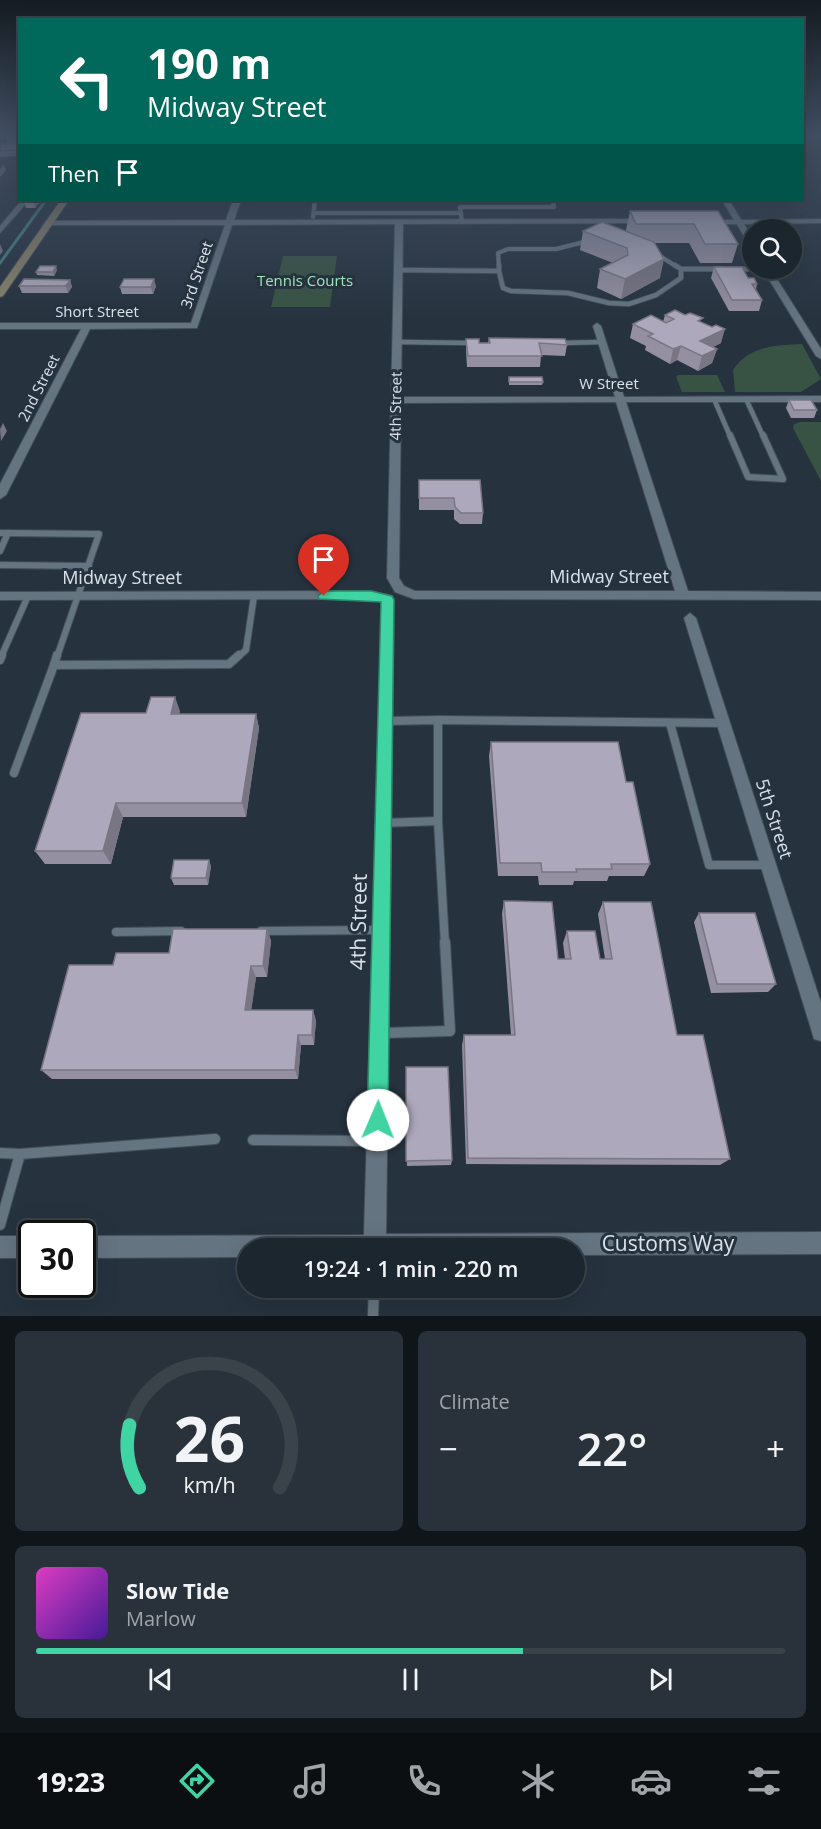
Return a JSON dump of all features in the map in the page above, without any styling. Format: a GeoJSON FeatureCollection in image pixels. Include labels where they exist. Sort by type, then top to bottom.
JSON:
{"type":"FeatureCollection","features":[{"type":"Feature","properties":{"kind":"street"},"geometry":{"type":"LineString","coordinates":[[0,231],[3,223],[23,201]]}},
{"type":"Feature","properties":{"kind":"street"},"geometry":{"type":"LineString","coordinates":[[0,294],[64,201]]}},
{"type":"Feature","properties":{"kind":"street","name":"3rd Street"},"geometry":{"type":"LineString","coordinates":[[194,326],[237,201]]}},
{"type":"Feature","properties":{"kind":"street"},"geometry":{"type":"LineString","coordinates":[[727,201],[742,226]]}},
{"type":"Feature","properties":{"kind":"street"},"geometry":{"type":"LineString","coordinates":[[704,222],[821,221]]}},
{"type":"Feature","properties":{"kind":"street","name":"4th Street"},"geometry":{"type":"LineString","coordinates":[[375,1238],[385,721],[393,594],[399,222]]}},
{"type":"Feature","properties":{"kind":"street"},"geometry":{"type":"LineString","coordinates":[[49,223],[657,222]]}},
{"type":"Feature","properties":{"kind":"street"},"geometry":{"type":"LineString","coordinates":[[773,279],[821,357]]}},
{"type":"Feature","properties":{"kind":"street","name":"Short Street"},"geometry":{"type":"LineString","coordinates":[[0,326],[194,326]]}},
{"type":"Feature","properties":{"kind":"street","name":"2nd Street"},"geometry":{"type":"LineString","coordinates":[[0,495],[87,326]]}},
{"type":"Feature","properties":{"kind":"street"},"geometry":{"type":"LineString","coordinates":[[597,326],[622,398],[683,596]]}},
{"type":"Feature","properties":{"kind":"street","name":"W Street"},"geometry":{"type":"LineString","coordinates":[[397,400],[821,399]]}},
{"type":"Feature","properties":{"kind":"street","name":"Midway Street"},"geometry":{"type":"LineString","coordinates":[[0,596],[393,594],[821,596]]}},
{"type":"Feature","properties":{"kind":"street","name":"5th Street"},"geometry":{"type":"LineString","coordinates":[[690,618],[821,1032]]}},
{"type":"Feature","properties":{"kind":"street","name":"Customs Way"},"geometry":{"type":"LineString","coordinates":[[585,1245],[821,1243]]}},
{"type":"Feature","properties":{"kind":"street"},"geometry":{"type":"LineString","coordinates":[[0,1247],[18,1247]]}},
{"type":"Feature","properties":{"kind":"street","name":"Customs Way"},"geometry":{"type":"LineString","coordinates":[[96,1247],[237,1247]]}},
{"type":"Feature","properties":{"kind":"lane"},"geometry":{"type":"LineString","coordinates":[[312,222],[315,201]]}},
{"type":"Feature","properties":{"kind":"lane"},"geometry":{"type":"LineString","coordinates":[[459,201],[462,222]]}},
{"type":"Feature","properties":{"kind":"lane"},"geometry":{"type":"LineString","coordinates":[[460,207],[554,207],[553,201]]}},
{"type":"Feature","properties":{"kind":"lane"},"geometry":{"type":"LineString","coordinates":[[314,213],[461,213]]}},
{"type":"Feature","properties":{"kind":"lane"},"geometry":{"type":"LineString","coordinates":[[599,240],[556,249],[508,249],[498,253],[503,288],[515,293],[570,293],[610,304],[630,304],[651,300],[681,278],[681,269]]}},
{"type":"Feature","properties":{"kind":"lane"},"geometry":{"type":"LineString","coordinates":[[648,250],[681,269],[724,269]]}},
{"type":"Feature","properties":{"kind":"lane"},"geometry":{"type":"LineString","coordinates":[[734,269],[742,269]]}},
{"type":"Feature","properties":{"kind":"lane"},"geometry":{"type":"LineString","coordinates":[[398,270],[499,271]]}},
{"type":"Feature","properties":{"kind":"lane"},"geometry":{"type":"LineString","coordinates":[[397,342],[481,344]]}},
{"type":"Feature","properties":{"kind":"lane"},"geometry":{"type":"LineString","coordinates":[[548,345],[563,342],[603,342]]}},
{"type":"Feature","properties":{"kind":"lane"},"geometry":{"type":"LineString","coordinates":[[714,399],[748,477],[783,480],[746,399]]}},
{"type":"Feature","properties":{"kind":"lane"},"geometry":{"type":"LineString","coordinates":[[0,532],[96,533],[99,537],[14,773]]}},
{"type":"Feature","properties":{"kind":"lane"},"geometry":{"type":"LineString","coordinates":[[0,551],[8,533]]}},
{"type":"Feature","properties":{"kind":"lane"},"geometry":{"type":"LineString","coordinates":[[0,565],[89,566]]}},
{"type":"Feature","properties":{"kind":"lane"},"geometry":{"type":"LineString","coordinates":[[0,660],[28,596]]}},
{"type":"Feature","properties":{"kind":"lane"},"geometry":{"type":"LineString","coordinates":[[54,665],[229,664],[246,650],[254,596]]}},
{"type":"Feature","properties":{"kind":"lane"},"geometry":{"type":"LineString","coordinates":[[379,1033],[450,1031],[438,821],[438,720]]}},
{"type":"Feature","properties":{"kind":"lane"},"geometry":{"type":"LineString","coordinates":[[385,721],[723,723]]}},
{"type":"Feature","properties":{"kind":"lane"},"geometry":{"type":"LineString","coordinates":[[670,723],[709,865],[768,865]]}},
{"type":"Feature","properties":{"kind":"lane"},"geometry":{"type":"LineString","coordinates":[[383,823],[438,821]]}},
{"type":"Feature","properties":{"kind":"lane"},"geometry":{"type":"LineString","coordinates":[[254,931],[381,930]]}},
{"type":"Feature","properties":{"kind":"lane"},"geometry":{"type":"LineString","coordinates":[[116,932],[196,931]]}},
{"type":"Feature","properties":{"kind":"lane"},"geometry":{"type":"LineString","coordinates":[[0,1153],[20,1154],[215,1139]]}},
{"type":"Feature","properties":{"kind":"lane"},"geometry":{"type":"LineString","coordinates":[[254,1140],[377,1141]]}},
{"type":"Feature","properties":{"kind":"lane"},"geometry":{"type":"LineString","coordinates":[[0,1225],[20,1154]]}},
{"type":"Feature","properties":{"kind":"lane"},"geometry":{"type":"LineString","coordinates":[[373,1316],[374,1298]]}},
{"type":"Feature","properties":{"kind":"green space","name":"Tennis Courts"},"geometry":{"type":"Polygon","coordinates":[[[283,256],[337,256],[330,307],[271,307],[283,256]]]}},
{"type":"Feature","properties":{"kind":"green space"},"geometry":{"type":"Polygon","coordinates":[[[802,344],[821,379],[801,392],[735,392],[733,370],[746,356],[763,348],[802,344]]]}},
{"type":"Feature","properties":{"kind":"green space"},"geometry":{"type":"Polygon","coordinates":[[[678,375],[717,375],[725,392],[682,392],[676,377],[678,375]]]}},
{"type":"Feature","properties":{"kind":"green space"},"geometry":{"type":"Polygon","coordinates":[[[821,422],[821,481],[793,428],[794,424],[821,422]]]}},
{"type":"Feature","properties":{"kind":"building"},"geometry":{"type":"Polygon","coordinates":[[[630,211],[718,211],[738,244],[705,244],[694,224],[636,224],[630,211]]]}},
{"type":"Feature","properties":{"kind":"building"},"geometry":{"type":"Polygon","coordinates":[[[602,222],[654,242],[664,259],[625,279],[600,269],[628,255],[627,248],[583,231],[602,222]]]}},
{"type":"Feature","properties":{"kind":"building"},"geometry":{"type":"Polygon","coordinates":[[[40,266],[56,266],[53,272],[36,272],[40,266]]]}},
{"type":"Feature","properties":{"kind":"building"},"geometry":{"type":"Polygon","coordinates":[[[714,267],[742,267],[742,279],[754,279],[757,284],[752,284],[762,300],[732,300],[714,267]]]}},
{"type":"Feature","properties":{"kind":"building"},"geometry":{"type":"Polygon","coordinates":[[[24,279],[70,280],[66,286],[19,286],[24,279]]]}},
{"type":"Feature","properties":{"kind":"building"},"geometry":{"type":"Polygon","coordinates":[[[124,279],[154,279],[151,287],[120,287],[124,279]]]}},
{"type":"Feature","properties":{"kind":"building"},"geometry":{"type":"Polygon","coordinates":[[[675,310],[685,315],[690,313],[703,318],[698,321],[712,327],[716,325],[725,329],[700,341],[717,349],[702,356],[681,346],[673,349],[648,336],[653,334],[633,324],[651,315],[666,323],[674,319],[665,315],[675,310]]]}},
{"type":"Feature","properties":{"kind":"building"},"geometry":{"type":"Polygon","coordinates":[[[489,338],[565,339],[567,345],[539,343],[542,356],[468,356],[466,339],[479,339],[479,343],[490,343],[489,338]]]}},
{"type":"Feature","properties":{"kind":"building"},"geometry":{"type":"Polygon","coordinates":[[[509,377],[542,377],[543,382],[509,382],[509,377]]]}},
{"type":"Feature","properties":{"kind":"building"},"geometry":{"type":"Polygon","coordinates":[[[789,400],[811,400],[817,410],[794,410],[789,400]]]}},
{"type":"Feature","properties":{"kind":"building"},"geometry":{"type":"Polygon","coordinates":[[[419,480],[480,480],[483,513],[461,513],[455,507],[454,498],[419,498],[419,480]]]}},
{"type":"Feature","properties":{"kind":"building"},"geometry":{"type":"Polygon","coordinates":[[[151,697],[175,697],[171,714],[256,714],[242,803],[116,803],[103,851],[35,851],[81,713],[146,713],[151,697]]]}},
{"type":"Feature","properties":{"kind":"building"},"geometry":{"type":"Polygon","coordinates":[[[491,742],[618,742],[626,782],[633,782],[650,864],[611,864],[612,869],[542,872],[541,863],[500,863],[491,742]]]}},
{"type":"Feature","properties":{"kind":"building"},"geometry":{"type":"Polygon","coordinates":[[[174,860],[209,860],[206,878],[171,878],[174,860]]]}},
{"type":"Feature","properties":{"kind":"building"},"geometry":{"type":"Polygon","coordinates":[[[504,901],[552,902],[558,959],[571,959],[567,931],[595,931],[600,959],[612,959],[603,902],[651,902],[677,1035],[703,1035],[730,1159],[468,1158],[464,1035],[515,1035],[504,901]]]}},
{"type":"Feature","properties":{"kind":"building"},"geometry":{"type":"Polygon","coordinates":[[[699,913],[755,913],[776,984],[717,984],[699,913]]]}},
{"type":"Feature","properties":{"kind":"building"},"geometry":{"type":"Polygon","coordinates":[[[173,929],[267,929],[263,966],[251,966],[245,1010],[313,1010],[312,1035],[298,1035],[295,1070],[41,1070],[69,965],[113,965],[116,953],[169,953],[173,929]]]}},
{"type":"Feature","properties":{"kind":"building"},"geometry":{"type":"Polygon","coordinates":[[[406,1067],[448,1067],[452,1160],[406,1161],[406,1067]]]}},
{"type":"Feature","properties":{"kind":"waterway"},"geometry":{"type":"LineString","coordinates":[[0,263],[45,201]]}},
{"type":"Feature","properties":{"kind":"route"},"geometry":{"type":"LineString","coordinates":[[324,596],[371,595],[388,600],[378,1120]]}}]}
